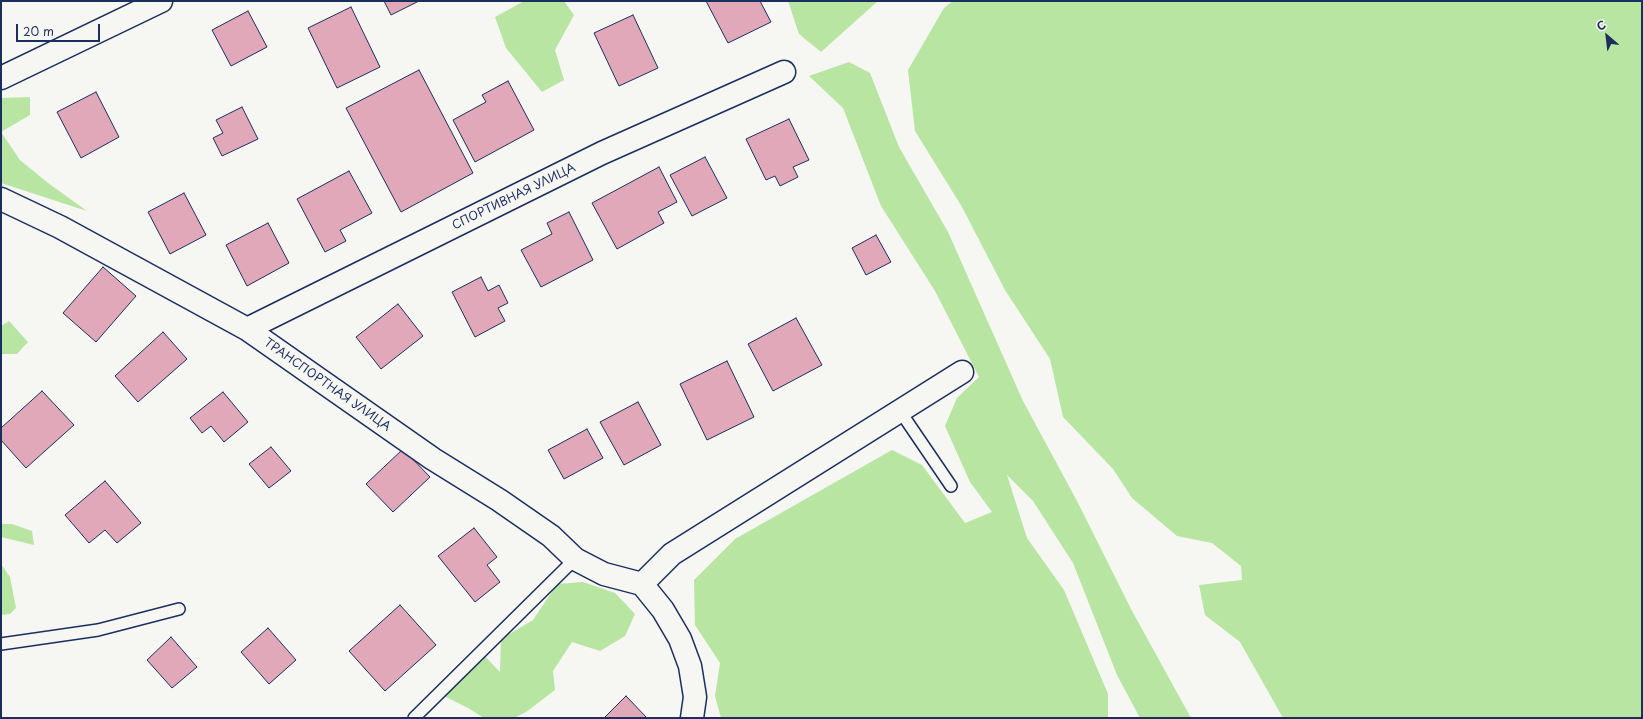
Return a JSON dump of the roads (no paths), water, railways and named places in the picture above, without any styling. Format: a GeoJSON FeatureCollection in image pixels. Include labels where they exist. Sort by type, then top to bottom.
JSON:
{"type":"FeatureCollection","features":[{"type":"Feature","properties":{"kind":"street"},"geometry":{"type":"LineString","coordinates":[[1,78],[161,1]]}},
{"type":"Feature","properties":{"kind":"street","name":"СПОРТИВНАЯ УЛИЦА"},"geometry":{"type":"LineString","coordinates":[[247,329],[602,154],[784,72]]}},
{"type":"Feature","properties":{"kind":"street","name":"ТРАНСПОРТНАЯ УЛИЦА"},"geometry":{"type":"LineString","coordinates":[[1,199],[66,231],[247,329],[433,459],[499,500],[550,536],[575,559],[604,574],[642,584]]}},
{"type":"Feature","properties":{"kind":"street"},"geometry":{"type":"LineString","coordinates":[[692,718],[695,697],[688,659],[680,639],[662,610],[642,584],[672,554],[962,372]]}},
{"type":"Feature","properties":{"kind":"lane"},"geometry":{"type":"LineString","coordinates":[[900,411],[951,486]]}},
{"type":"Feature","properties":{"kind":"lane"},"geometry":{"type":"LineString","coordinates":[[414,718],[575,559]]}},
{"type":"Feature","properties":{"kind":"lane"},"geometry":{"type":"LineString","coordinates":[[1,644],[98,630],[179,609]]}}]}
